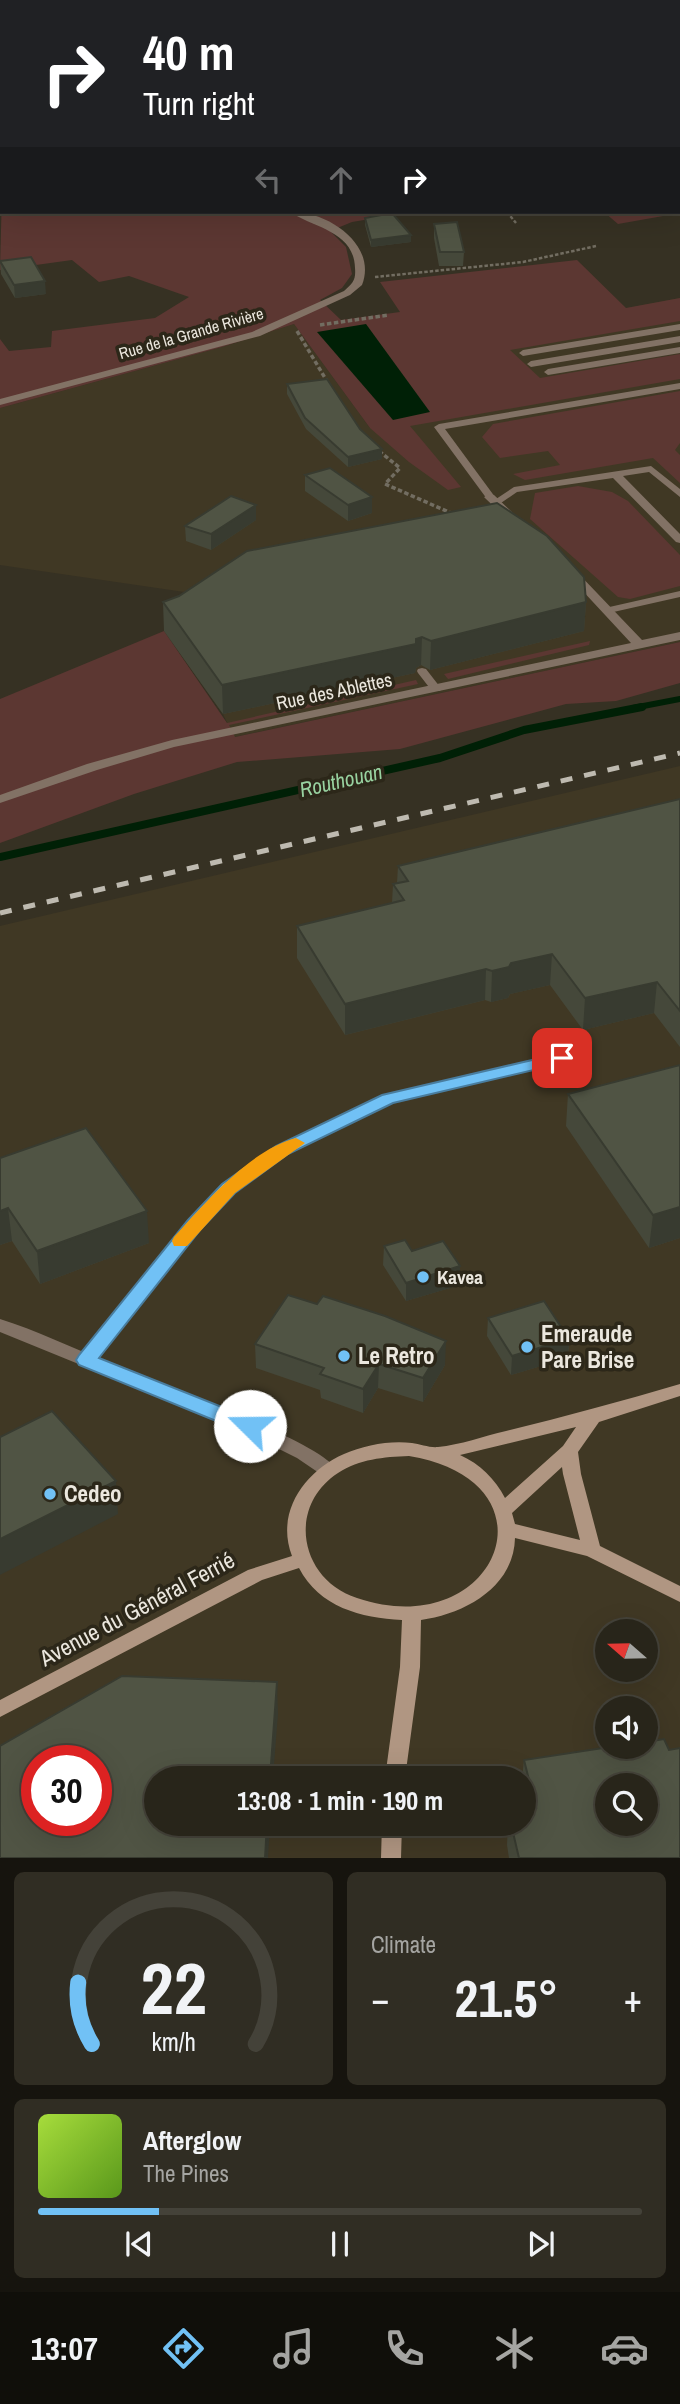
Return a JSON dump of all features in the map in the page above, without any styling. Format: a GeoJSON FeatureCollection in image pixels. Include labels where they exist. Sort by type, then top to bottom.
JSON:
{"type":"FeatureCollection","features":[{"type":"Feature","properties":{"kind":"street"},"geometry":{"type":"LineString","coordinates":[[299,214],[345,235],[356,248],[360,278]]}},
{"type":"Feature","properties":{"kind":"street","name":"Rue de la Grande Rivière"},"geometry":{"type":"LineString","coordinates":[[0,402],[256,334],[334,300],[353,288],[360,278]]}},
{"type":"Feature","properties":{"kind":"street"},"geometry":{"type":"LineString","coordinates":[[492,500],[519,525]]}},
{"type":"Feature","properties":{"kind":"street"},"geometry":{"type":"LineString","coordinates":[[558,560],[587,586],[640,645]]}},
{"type":"Feature","properties":{"kind":"street","name":"Rue des Ablettes"},"geometry":{"type":"LineString","coordinates":[[0,799],[92,767],[172,744],[680,636]]}},
{"type":"Feature","properties":{"kind":"street"},"geometry":{"type":"LineString","coordinates":[[0,1325],[250,1426],[328,1470]]}},
{"type":"Feature","properties":{"kind":"street"},"geometry":{"type":"LineString","coordinates":[[438,1454],[593,1417],[680,1390]]}},
{"type":"Feature","properties":{"kind":"street"},"geometry":{"type":"LineString","coordinates":[[504,1510],[569,1451],[593,1417]]}},
{"type":"Feature","properties":{"kind":"street"},"geometry":{"type":"LineString","coordinates":[[409,1449],[438,1454],[460,1463],[479,1476],[494,1492],[504,1510],[508,1530],[505,1554],[492,1577],[471,1596],[443,1609],[412,1615],[365,1610],[326,1590],[301,1560],[295,1536],[297,1511],[309,1489],[328,1470],[352,1457],[380,1450],[409,1449]]}},
{"type":"Feature","properties":{"kind":"street"},"geometry":{"type":"LineString","coordinates":[[569,1451],[572,1474],[592,1550]]}},
{"type":"Feature","properties":{"kind":"street"},"geometry":{"type":"LineString","coordinates":[[508,1530],[592,1550],[680,1595]]}},
{"type":"Feature","properties":{"kind":"street","name":"Avenue du Général Ferrié"},"geometry":{"type":"LineString","coordinates":[[0,1709],[255,1575],[301,1560]]}},
{"type":"Feature","properties":{"kind":"street"},"geometry":{"type":"LineString","coordinates":[[397,1766],[410,1667],[412,1615]]}},
{"type":"Feature","properties":{"kind":"street"},"geometry":{"type":"LineString","coordinates":[[391,1858],[392,1836]]}},
{"type":"Feature","properties":{"kind":"lane"},"geometry":{"type":"LineString","coordinates":[[523,353],[680,327]]}},
{"type":"Feature","properties":{"kind":"lane"},"geometry":{"type":"LineString","coordinates":[[531,364],[680,339]]}},
{"type":"Feature","properties":{"kind":"lane"},"geometry":{"type":"LineString","coordinates":[[548,372],[680,350]]}},
{"type":"Feature","properties":{"kind":"lane"},"geometry":{"type":"LineString","coordinates":[[680,386],[439,427],[492,500],[514,490],[651,469],[680,494]]}},
{"type":"Feature","properties":{"kind":"lane"},"geometry":{"type":"LineString","coordinates":[[615,474],[680,540]]}},
{"type":"Feature","properties":{"kind":"lane"},"geometry":{"type":"LineString","coordinates":[[609,610],[680,594]]}},
{"type":"Feature","properties":{"kind":"lane"},"geometry":{"type":"LineString","coordinates":[[422,671],[436,689]]}},
{"type":"Feature","properties":{"kind":"lane"},"geometry":{"type":"LineString","coordinates":[[86,1360],[194,1225],[228,1189],[282,1150],[388,1099],[562,1058]]}},
{"type":"Feature","properties":{"kind":"path"},"geometry":{"type":"LineString","coordinates":[[509,214],[516,223]]}},
{"type":"Feature","properties":{"kind":"path"},"geometry":{"type":"LineString","coordinates":[[360,278],[523,262],[596,246]]}},
{"type":"Feature","properties":{"kind":"path"},"geometry":{"type":"LineString","coordinates":[[329,385],[295,328],[389,315]]}},
{"type":"Feature","properties":{"kind":"path"},"geometry":{"type":"LineString","coordinates":[[373,446],[400,468],[385,484],[458,517]]}},
{"type":"Feature","properties":{"kind":"shaded area"},"geometry":{"type":"Polygon","coordinates":[[[1,214],[400,214],[352,222],[330,231],[346,247],[352,274],[342,288],[320,300],[341,320],[400,312],[380,282],[577,260],[626,308],[680,298],[680,321],[510,350],[540,378],[680,354],[680,379],[410,426],[461,487],[448,490],[409,462],[370,428],[294,324],[222,347],[0,408],[0,339],[9,351],[51,347],[52,331],[155,318],[189,297],[129,276],[99,282],[72,260],[0,270],[1,214]]]}},
{"type":"Feature","properties":{"kind":"shaded area"},"geometry":{"type":"Polygon","coordinates":[[[606,214],[674,214],[618,224],[606,214]]]}},
{"type":"Feature","properties":{"kind":"shaded area"},"geometry":{"type":"Polygon","coordinates":[[[680,298],[680,642],[234,737],[223,714],[164,631],[205,595],[0,565],[0,408],[222,347],[294,324],[370,428],[460,410],[426,346],[680,298]]]}},
{"type":"Feature","properties":{"kind":"shaded area"},"geometry":{"type":"Polygon","coordinates":[[[366,324],[430,412],[393,420],[317,332],[366,324]]]}},
{"type":"Feature","properties":{"kind":"shaded area"},"geometry":{"type":"Polygon","coordinates":[[[680,391],[680,443],[675,450],[680,455],[680,483],[653,458],[525,480],[513,474],[560,465],[548,451],[500,458],[482,437],[493,424],[680,391]]]}},
{"type":"Feature","properties":{"kind":"shaded area"},"geometry":{"type":"Polygon","coordinates":[[[578,486],[612,492],[628,501],[680,555],[680,586],[630,599],[618,597],[530,519],[535,493],[578,486]]]}},
{"type":"Feature","properties":{"kind":"shaded area"},"geometry":{"type":"Polygon","coordinates":[[[164,631],[227,723],[416,680],[418,684],[229,725],[235,737],[680,642],[680,683],[616,701],[566,704],[400,749],[237,762],[134,794],[0,843],[0,699],[164,631]]]}},
{"type":"Feature","properties":{"kind":"shaded area"},"geometry":{"type":"Polygon","coordinates":[[[590,641],[589,645],[448,679],[444,674],[590,641]]]}},
{"type":"Feature","properties":{"kind":"shaded area"},"geometry":{"type":"Polygon","coordinates":[[[680,766],[680,1858],[0,1858],[0,926],[680,766]]]}},
{"type":"Feature","properties":{"kind":"building"},"geometry":{"type":"Polygon","coordinates":[[[393,214],[411,235],[371,240],[365,218],[393,214]]]}},
{"type":"Feature","properties":{"kind":"building"},"geometry":{"type":"Polygon","coordinates":[[[457,222],[464,252],[440,252],[434,224],[457,222]]]}},
{"type":"Feature","properties":{"kind":"building"},"geometry":{"type":"Polygon","coordinates":[[[31,257],[45,281],[14,285],[0,261],[31,257]]]}},
{"type":"Feature","properties":{"kind":"building"},"geometry":{"type":"Polygon","coordinates":[[[327,379],[360,429],[382,449],[348,457],[305,418],[287,384],[327,379]]]}},
{"type":"Feature","properties":{"kind":"building"},"geometry":{"type":"Polygon","coordinates":[[[330,468],[372,497],[348,505],[305,475],[330,468]]]}},
{"type":"Feature","properties":{"kind":"building"},"geometry":{"type":"Polygon","coordinates":[[[231,496],[256,505],[211,534],[185,526],[231,496]]]}},
{"type":"Feature","properties":{"kind":"building"},"geometry":{"type":"Polygon","coordinates":[[[497,503],[547,536],[584,577],[586,602],[431,641],[422,637],[416,639],[416,644],[222,685],[163,602],[179,596],[247,551],[497,503]]]}},
{"type":"Feature","properties":{"kind":"building"},"geometry":{"type":"Polygon","coordinates":[[[680,799],[680,1011],[657,982],[585,998],[552,954],[511,963],[509,967],[492,971],[486,969],[345,1004],[297,926],[404,900],[393,884],[408,881],[398,866],[680,799]]]}},
{"type":"Feature","properties":{"kind":"building"},"geometry":{"type":"Polygon","coordinates":[[[680,1065],[680,1207],[653,1215],[568,1094],[680,1065]]]}},
{"type":"Feature","properties":{"kind":"building"},"geometry":{"type":"Polygon","coordinates":[[[86,1128],[147,1211],[37,1251],[8,1208],[0,1211],[0,1158],[86,1128]]]}},
{"type":"Feature","properties":{"kind":"building"},"geometry":{"type":"Polygon","coordinates":[[[405,1240],[412,1251],[443,1241],[460,1266],[406,1283],[384,1246],[405,1240]]]}},
{"type":"Feature","properties":{"kind":"building"},"geometry":{"type":"Polygon","coordinates":[[[288,1295],[317,1304],[323,1296],[385,1316],[446,1341],[423,1378],[379,1364],[363,1389],[320,1374],[324,1368],[255,1344],[288,1295]]]}},
{"type":"Feature","properties":{"kind":"building"},"geometry":{"type":"Polygon","coordinates":[[[544,1301],[569,1339],[512,1356],[488,1318],[544,1301]]]}},
{"type":"Feature","properties":{"kind":"building"},"geometry":{"type":"Polygon","coordinates":[[[52,1411],[116,1481],[0,1539],[0,1437],[52,1411]]]}},
{"type":"Feature","properties":{"kind":"building"},"geometry":{"type":"Polygon","coordinates":[[[122,1676],[277,1682],[271,1766],[144,1766],[144,1836],[266,1836],[265,1858],[0,1858],[0,1746],[122,1676]]]}},
{"type":"Feature","properties":{"kind":"building"},"geometry":{"type":"Polygon","coordinates":[[[664,1739],[669,1750],[680,1748],[680,1858],[519,1858],[514,1836],[536,1836],[536,1766],[526,1766],[524,1760],[595,1749],[595,1759],[658,1759],[658,1740],[664,1739]]]}},
{"type":"Feature","properties":{"kind":"waterway","name":"Routhouan"},"geometry":{"type":"LineString","coordinates":[[633,708],[680,699]]}},
{"type":"Feature","properties":{"kind":"waterway","name":"Routhouan"},"geometry":{"type":"LineString","coordinates":[[0,857],[440,758],[524,730],[642,707]]}},
{"type":"Feature","properties":{"kind":"railway"},"geometry":{"type":"LineString","coordinates":[[0,913],[680,753]]}},
{"type":"Feature","properties":{"kind":"slow traffic"},"geometry":{"type":"LineString","coordinates":[[181,1241],[228,1189],[296,1143]]}},
{"type":"Feature","properties":{"kind":"place","name":"Kavea"},"geometry":{"type":"Point","coordinates":[423,1277]}},
{"type":"Feature","properties":{"kind":"place","name":"Emeraude Pare Brise"},"geometry":{"type":"Point","coordinates":[527,1347]}},
{"type":"Feature","properties":{"kind":"place","name":"Le Retro"},"geometry":{"type":"Point","coordinates":[344,1356]}},
{"type":"Feature","properties":{"kind":"place","name":"Cedeo"},"geometry":{"type":"Point","coordinates":[50,1494]}},
{"type":"Feature","properties":{"kind":"route"},"geometry":{"type":"LineString","coordinates":[[250,1426],[86,1360],[194,1225],[228,1189],[282,1150],[388,1099],[562,1058]]}}]}
